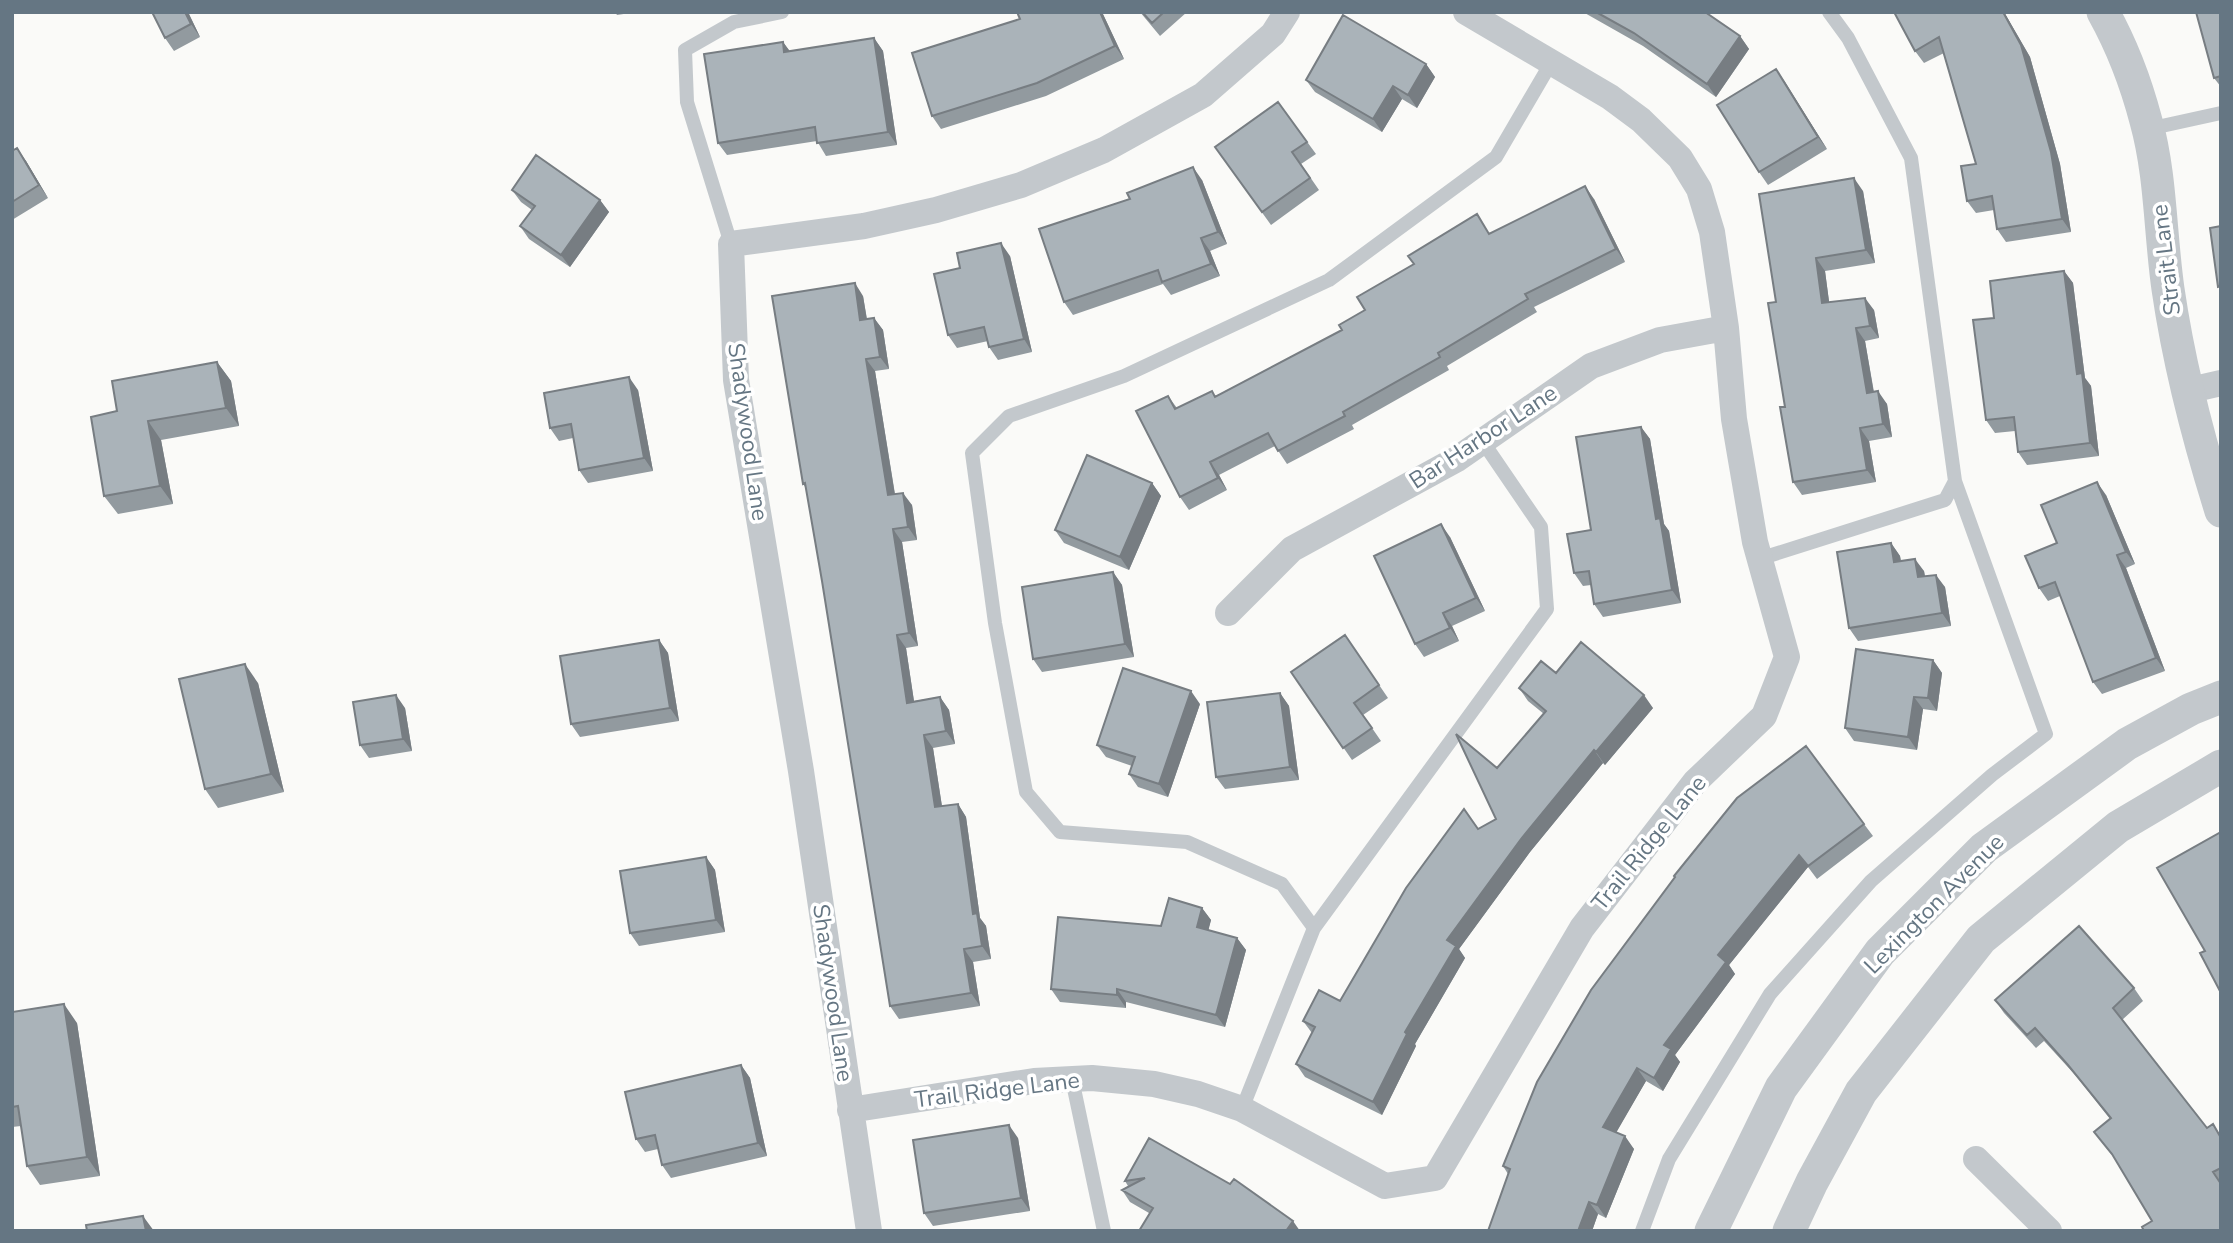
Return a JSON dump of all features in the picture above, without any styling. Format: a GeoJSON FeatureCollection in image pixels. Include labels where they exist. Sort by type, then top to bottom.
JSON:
{"type":"FeatureCollection","features":[{"type":"Feature","properties":{"kind":"street"},"geometry":{"type":"LineString","coordinates":[[731,244],[864,226],[936,210],[1021,185],[1104,149],[1203,95],[1273,34],[1287,12]]}},
{"type":"Feature","properties":{"kind":"street","name":"Trail Ridge Lane"},"geometry":{"type":"LineString","coordinates":[[850,1110],[1034,1081],[1092,1078],[1154,1084],[1198,1094],[1242,1109],[1385,1186],[1435,1178],[1582,928],[1695,782],[1764,716],[1787,657],[1759,559],[1734,419],[1726,328],[1712,232],[1699,189],[1680,158],[1641,120],[1610,97],[1466,12]]}},
{"type":"Feature","properties":{"kind":"street","name":"Strait Lane"},"geometry":{"type":"LineString","coordinates":[[2103,12],[2119,42],[2148,129],[2168,289],[2186,391],[2221,511]]}},
{"type":"Feature","properties":{"kind":"street","name":"Shadywood Lane"},"geometry":{"type":"LineString","coordinates":[[731,244],[736,380],[803,785],[869,1231]]}},
{"type":"Feature","properties":{"kind":"street","name":"Bar Harbor Lane"},"geometry":{"type":"LineString","coordinates":[[1228,613],[1292,549],[1457,460],[1591,366],[1660,340],[1726,328]]}},
{"type":"Feature","properties":{"kind":"street"},"geometry":{"type":"LineString","coordinates":[[2186,391],[2221,383]]}},
{"type":"Feature","properties":{"kind":"street","name":"Lexington Avenue"},"geometry":{"type":"LineString","coordinates":[[1712,1231],[1781,1088],[1880,952],[1984,848],[2127,744],[2191,709],[2221,697]]}},
{"type":"Feature","properties":{"kind":"street"},"geometry":{"type":"LineString","coordinates":[[1789,1231],[1812,1182],[1861,1092],[1981,939],[2118,827],[2221,766]]}},
{"type":"Feature","properties":{"kind":"street"},"geometry":{"type":"LineString","coordinates":[[1976,1159],[2049,1231]]}},
{"type":"Feature","properties":{"kind":"lane"},"geometry":{"type":"LineString","coordinates":[[731,244],[687,102],[685,50],[734,22],[782,12]]}},
{"type":"Feature","properties":{"kind":"lane"},"geometry":{"type":"LineString","coordinates":[[1643,1231],[1669,1159],[1769,994],[1871,881],[1992,775],[2046,734],[1955,481],[1911,158],[1848,38],[1829,12]]}},
{"type":"Feature","properties":{"kind":"lane"},"geometry":{"type":"LineString","coordinates":[[1314,928],[1282,884],[1187,842],[1060,832],[1026,792],[995,622],[972,453],[1009,416],[1124,376],[1329,280],[1496,157],[1551,63]]}},
{"type":"Feature","properties":{"kind":"lane"},"geometry":{"type":"LineString","coordinates":[[2148,129],[2221,113]]}},
{"type":"Feature","properties":{"kind":"lane"},"geometry":{"type":"LineString","coordinates":[[1242,1109],[1314,928],[1547,609],[1541,527],[1483,442]]}},
{"type":"Feature","properties":{"kind":"lane"},"geometry":{"type":"LineString","coordinates":[[1759,559],[1945,500],[1955,481]]}},
{"type":"Feature","properties":{"kind":"lane"},"geometry":{"type":"LineString","coordinates":[[1072,1079],[1104,1231]]}},
{"type":"Feature","properties":{"kind":"building"},"geometry":{"type":"Polygon","coordinates":[[[152,12],[185,12],[191,24],[165,38],[152,12]]]}},
{"type":"Feature","properties":{"kind":"building"},"geometry":{"type":"Polygon","coordinates":[[[1017,12],[1100,12],[1115,46],[1037,83],[932,116],[912,53],[1020,19],[1017,12]]]}},
{"type":"Feature","properties":{"kind":"building"},"geometry":{"type":"Polygon","coordinates":[[[1142,12],[1164,12],[1152,23],[1142,12]]]}},
{"type":"Feature","properties":{"kind":"building"},"geometry":{"type":"Polygon","coordinates":[[[1596,12],[1705,12],[1740,36],[1707,84],[1634,33],[1596,12]]]}},
{"type":"Feature","properties":{"kind":"building"},"geometry":{"type":"Polygon","coordinates":[[[1894,12],[2003,12],[2021,45],[2051,152],[2062,219],[1997,229],[1992,196],[1967,201],[1961,166],[1976,164],[1939,37],[1915,51],[1894,12]]]}},
{"type":"Feature","properties":{"kind":"building"},"geometry":{"type":"Polygon","coordinates":[[[2196,12],[2221,12],[2221,76],[2214,78],[2196,12]]]}},
{"type":"Feature","properties":{"kind":"building"},"geometry":{"type":"Polygon","coordinates":[[[1343,15],[1426,64],[1408,95],[1393,86],[1373,119],[1306,80],[1343,15]]]}},
{"type":"Feature","properties":{"kind":"building"},"geometry":{"type":"Polygon","coordinates":[[[874,38],[888,132],[817,143],[815,127],[718,143],[704,54],[783,42],[784,52],[874,38]]]}},
{"type":"Feature","properties":{"kind":"building"},"geometry":{"type":"Polygon","coordinates":[[[1776,69],[1818,137],[1759,172],[1717,105],[1776,69]]]}},
{"type":"Feature","properties":{"kind":"building"},"geometry":{"type":"Polygon","coordinates":[[[1278,102],[1307,142],[1292,152],[1310,178],[1262,212],[1215,147],[1278,102]]]}},
{"type":"Feature","properties":{"kind":"building"},"geometry":{"type":"Polygon","coordinates":[[[17,148],[39,185],[12,202],[12,151],[17,148]]]}},
{"type":"Feature","properties":{"kind":"building"},"geometry":{"type":"Polygon","coordinates":[[[536,155],[600,200],[561,255],[520,226],[535,206],[512,190],[536,155]]]}},
{"type":"Feature","properties":{"kind":"building"},"geometry":{"type":"Polygon","coordinates":[[[1193,167],[1218,232],[1201,238],[1211,264],[1162,282],[1158,270],[1064,302],[1039,229],[1130,199],[1127,193],[1193,167]]]}},
{"type":"Feature","properties":{"kind":"building"},"geometry":{"type":"Polygon","coordinates":[[[1854,178],[1866,250],[1816,258],[1822,303],[1865,298],[1870,326],[1856,328],[1867,393],[1878,391],[1883,424],[1860,428],[1867,470],[1793,482],[1780,407],[1785,407],[1768,303],[1776,302],[1759,194],[1854,178]]]}},
{"type":"Feature","properties":{"kind":"building"},"geometry":{"type":"Polygon","coordinates":[[[1585,186],[1616,249],[1525,294],[1528,299],[1438,353],[1440,357],[1343,412],[1345,416],[1278,451],[1268,433],[1210,462],[1218,478],[1180,497],[1136,411],[1168,396],[1175,409],[1212,391],[1215,397],[1342,330],[1339,325],[1365,310],[1357,297],[1414,264],[1408,256],[1477,214],[1489,234],[1585,186]]]}},
{"type":"Feature","properties":{"kind":"building"},"geometry":{"type":"Polygon","coordinates":[[[2221,226],[2221,286],[2218,287],[2210,228],[2221,226]]]}},
{"type":"Feature","properties":{"kind":"building"},"geometry":{"type":"Polygon","coordinates":[[[1001,243],[1024,339],[989,347],[984,327],[948,335],[934,274],[960,268],[957,253],[1001,243]]]}},
{"type":"Feature","properties":{"kind":"building"},"geometry":{"type":"Polygon","coordinates":[[[2064,271],[2077,374],[2082,373],[2090,443],[2018,452],[2014,417],[1986,420],[1973,320],[1994,318],[1990,281],[2064,271]]]}},
{"type":"Feature","properties":{"kind":"building"},"geometry":{"type":"Polygon","coordinates":[[[855,283],[860,320],[874,318],[880,357],[866,359],[888,495],[903,493],[908,527],[893,529],[909,633],[897,635],[907,703],[940,697],[946,731],[924,735],[935,807],[958,804],[973,914],[977,913],[982,946],[964,949],[971,993],[890,1006],[822,581],[772,296],[855,283]]]}},
{"type":"Feature","properties":{"kind":"building"},"geometry":{"type":"Polygon","coordinates":[[[217,362],[226,408],[148,421],[160,486],[104,496],[91,417],[117,411],[112,381],[217,362]]]}},
{"type":"Feature","properties":{"kind":"building"},"geometry":{"type":"Polygon","coordinates":[[[629,377],[644,458],[579,470],[571,424],[550,428],[544,393],[629,377]]]}},
{"type":"Feature","properties":{"kind":"building"},"geometry":{"type":"Polygon","coordinates":[[[1641,427],[1656,519],[1660,518],[1672,590],[1594,604],[1589,571],[1574,573],[1567,534],[1591,530],[1576,437],[1641,427]]]}},
{"type":"Feature","properties":{"kind":"building"},"geometry":{"type":"Polygon","coordinates":[[[1087,455],[1152,483],[1120,557],[1055,530],[1087,455]]]}},
{"type":"Feature","properties":{"kind":"building"},"geometry":{"type":"Polygon","coordinates":[[[2097,482],[2126,552],[2117,555],[2156,658],[2093,682],[2055,582],[2039,588],[2025,556],[2057,543],[2041,505],[2097,482]]]}},
{"type":"Feature","properties":{"kind":"building"},"geometry":{"type":"Polygon","coordinates":[[[1441,524],[1476,598],[1443,613],[1450,628],[1415,644],[1374,556],[1441,524]]]}},
{"type":"Feature","properties":{"kind":"building"},"geometry":{"type":"Polygon","coordinates":[[[1891,543],[1894,562],[1915,559],[1918,577],[1936,575],[1942,613],[1849,628],[1837,552],[1891,543]]]}},
{"type":"Feature","properties":{"kind":"building"},"geometry":{"type":"Polygon","coordinates":[[[1113,572],[1125,644],[1033,659],[1022,587],[1113,572]]]}},
{"type":"Feature","properties":{"kind":"building"},"geometry":{"type":"Polygon","coordinates":[[[1345,635],[1379,685],[1354,703],[1372,728],[1343,748],[1291,672],[1345,635]]]}},
{"type":"Feature","properties":{"kind":"building"},"geometry":{"type":"Polygon","coordinates":[[[659,640],[670,708],[571,724],[560,656],[659,640]]]}},
{"type":"Feature","properties":{"kind":"building"},"geometry":{"type":"Polygon","coordinates":[[[1581,642],[1644,695],[1596,752],[1594,750],[1521,839],[1447,940],[1456,946],[1405,1032],[1407,1034],[1373,1102],[1296,1064],[1315,1027],[1303,1021],[1319,990],[1340,1001],[1406,888],[1464,809],[1478,829],[1496,819],[1456,734],[1497,768],[1546,711],[1519,688],[1541,661],[1556,673],[1581,642]]]}},
{"type":"Feature","properties":{"kind":"building"},"geometry":{"type":"Polygon","coordinates":[[[1856,649],[1933,660],[1928,698],[1914,697],[1908,737],[1845,728],[1856,649]]]}},
{"type":"Feature","properties":{"kind":"building"},"geometry":{"type":"Polygon","coordinates":[[[245,664],[271,774],[205,789],[179,679],[245,664]]]}},
{"type":"Feature","properties":{"kind":"building"},"geometry":{"type":"Polygon","coordinates":[[[1123,668],[1191,691],[1159,784],[1129,774],[1135,757],[1097,745],[1123,668]]]}},
{"type":"Feature","properties":{"kind":"building"},"geometry":{"type":"Polygon","coordinates":[[[1280,693],[1290,767],[1216,777],[1207,702],[1280,693]]]}},
{"type":"Feature","properties":{"kind":"building"},"geometry":{"type":"Polygon","coordinates":[[[396,695],[403,739],[360,745],[353,702],[396,695]]]}},
{"type":"Feature","properties":{"kind":"building"},"geometry":{"type":"Polygon","coordinates":[[[1806,746],[1864,824],[1808,866],[1799,855],[1718,955],[1726,962],[1664,1045],[1671,1049],[1654,1078],[1637,1068],[1603,1127],[1625,1136],[1597,1205],[1589,1202],[1578,1231],[1488,1231],[1510,1169],[1503,1166],[1537,1082],[1591,990],[1674,876],[1737,798],[1806,746]]]}},
{"type":"Feature","properties":{"kind":"building"},"geometry":{"type":"Polygon","coordinates":[[[2221,832],[2221,993],[2200,953],[2205,951],[2157,868],[2221,832]]]}},
{"type":"Feature","properties":{"kind":"building"},"geometry":{"type":"Polygon","coordinates":[[[706,857],[716,920],[630,933],[620,871],[706,857]]]}},
{"type":"Feature","properties":{"kind":"building"},"geometry":{"type":"Polygon","coordinates":[[[1169,898],[1202,908],[1197,927],[1237,938],[1216,1015],[1117,989],[1117,995],[1051,989],[1058,917],[1161,926],[1169,898]]]}},
{"type":"Feature","properties":{"kind":"building"},"geometry":{"type":"Polygon","coordinates":[[[2079,926],[2134,988],[2113,1008],[2207,1128],[2213,1124],[2221,1138],[2221,1168],[2213,1172],[2221,1184],[2221,1231],[2144,1231],[2142,1227],[2152,1221],[2112,1154],[2094,1132],[2111,1118],[2035,1028],[2027,1035],[1995,1000],[2079,926]]]}},
{"type":"Feature","properties":{"kind":"building"},"geometry":{"type":"Polygon","coordinates":[[[64,1004],[87,1157],[27,1166],[18,1106],[12,1107],[12,1012],[64,1004]]]}},
{"type":"Feature","properties":{"kind":"building"},"geometry":{"type":"Polygon","coordinates":[[[741,1065],[758,1143],[662,1165],[655,1135],[636,1139],[625,1092],[741,1065]]]}},
{"type":"Feature","properties":{"kind":"building"},"geometry":{"type":"Polygon","coordinates":[[[1009,1125],[1021,1198],[924,1213],[913,1140],[1009,1125]]]}},
{"type":"Feature","properties":{"kind":"building"},"geometry":{"type":"Polygon","coordinates":[[[1149,1138],[1230,1184],[1234,1179],[1293,1221],[1286,1231],[1139,1231],[1153,1208],[1122,1190],[1145,1178],[1125,1181],[1149,1138]]]}},
{"type":"Feature","properties":{"kind":"building"},"geometry":{"type":"Polygon","coordinates":[[[143,1216],[146,1231],[87,1231],[86,1225],[143,1216]]]}}]}
